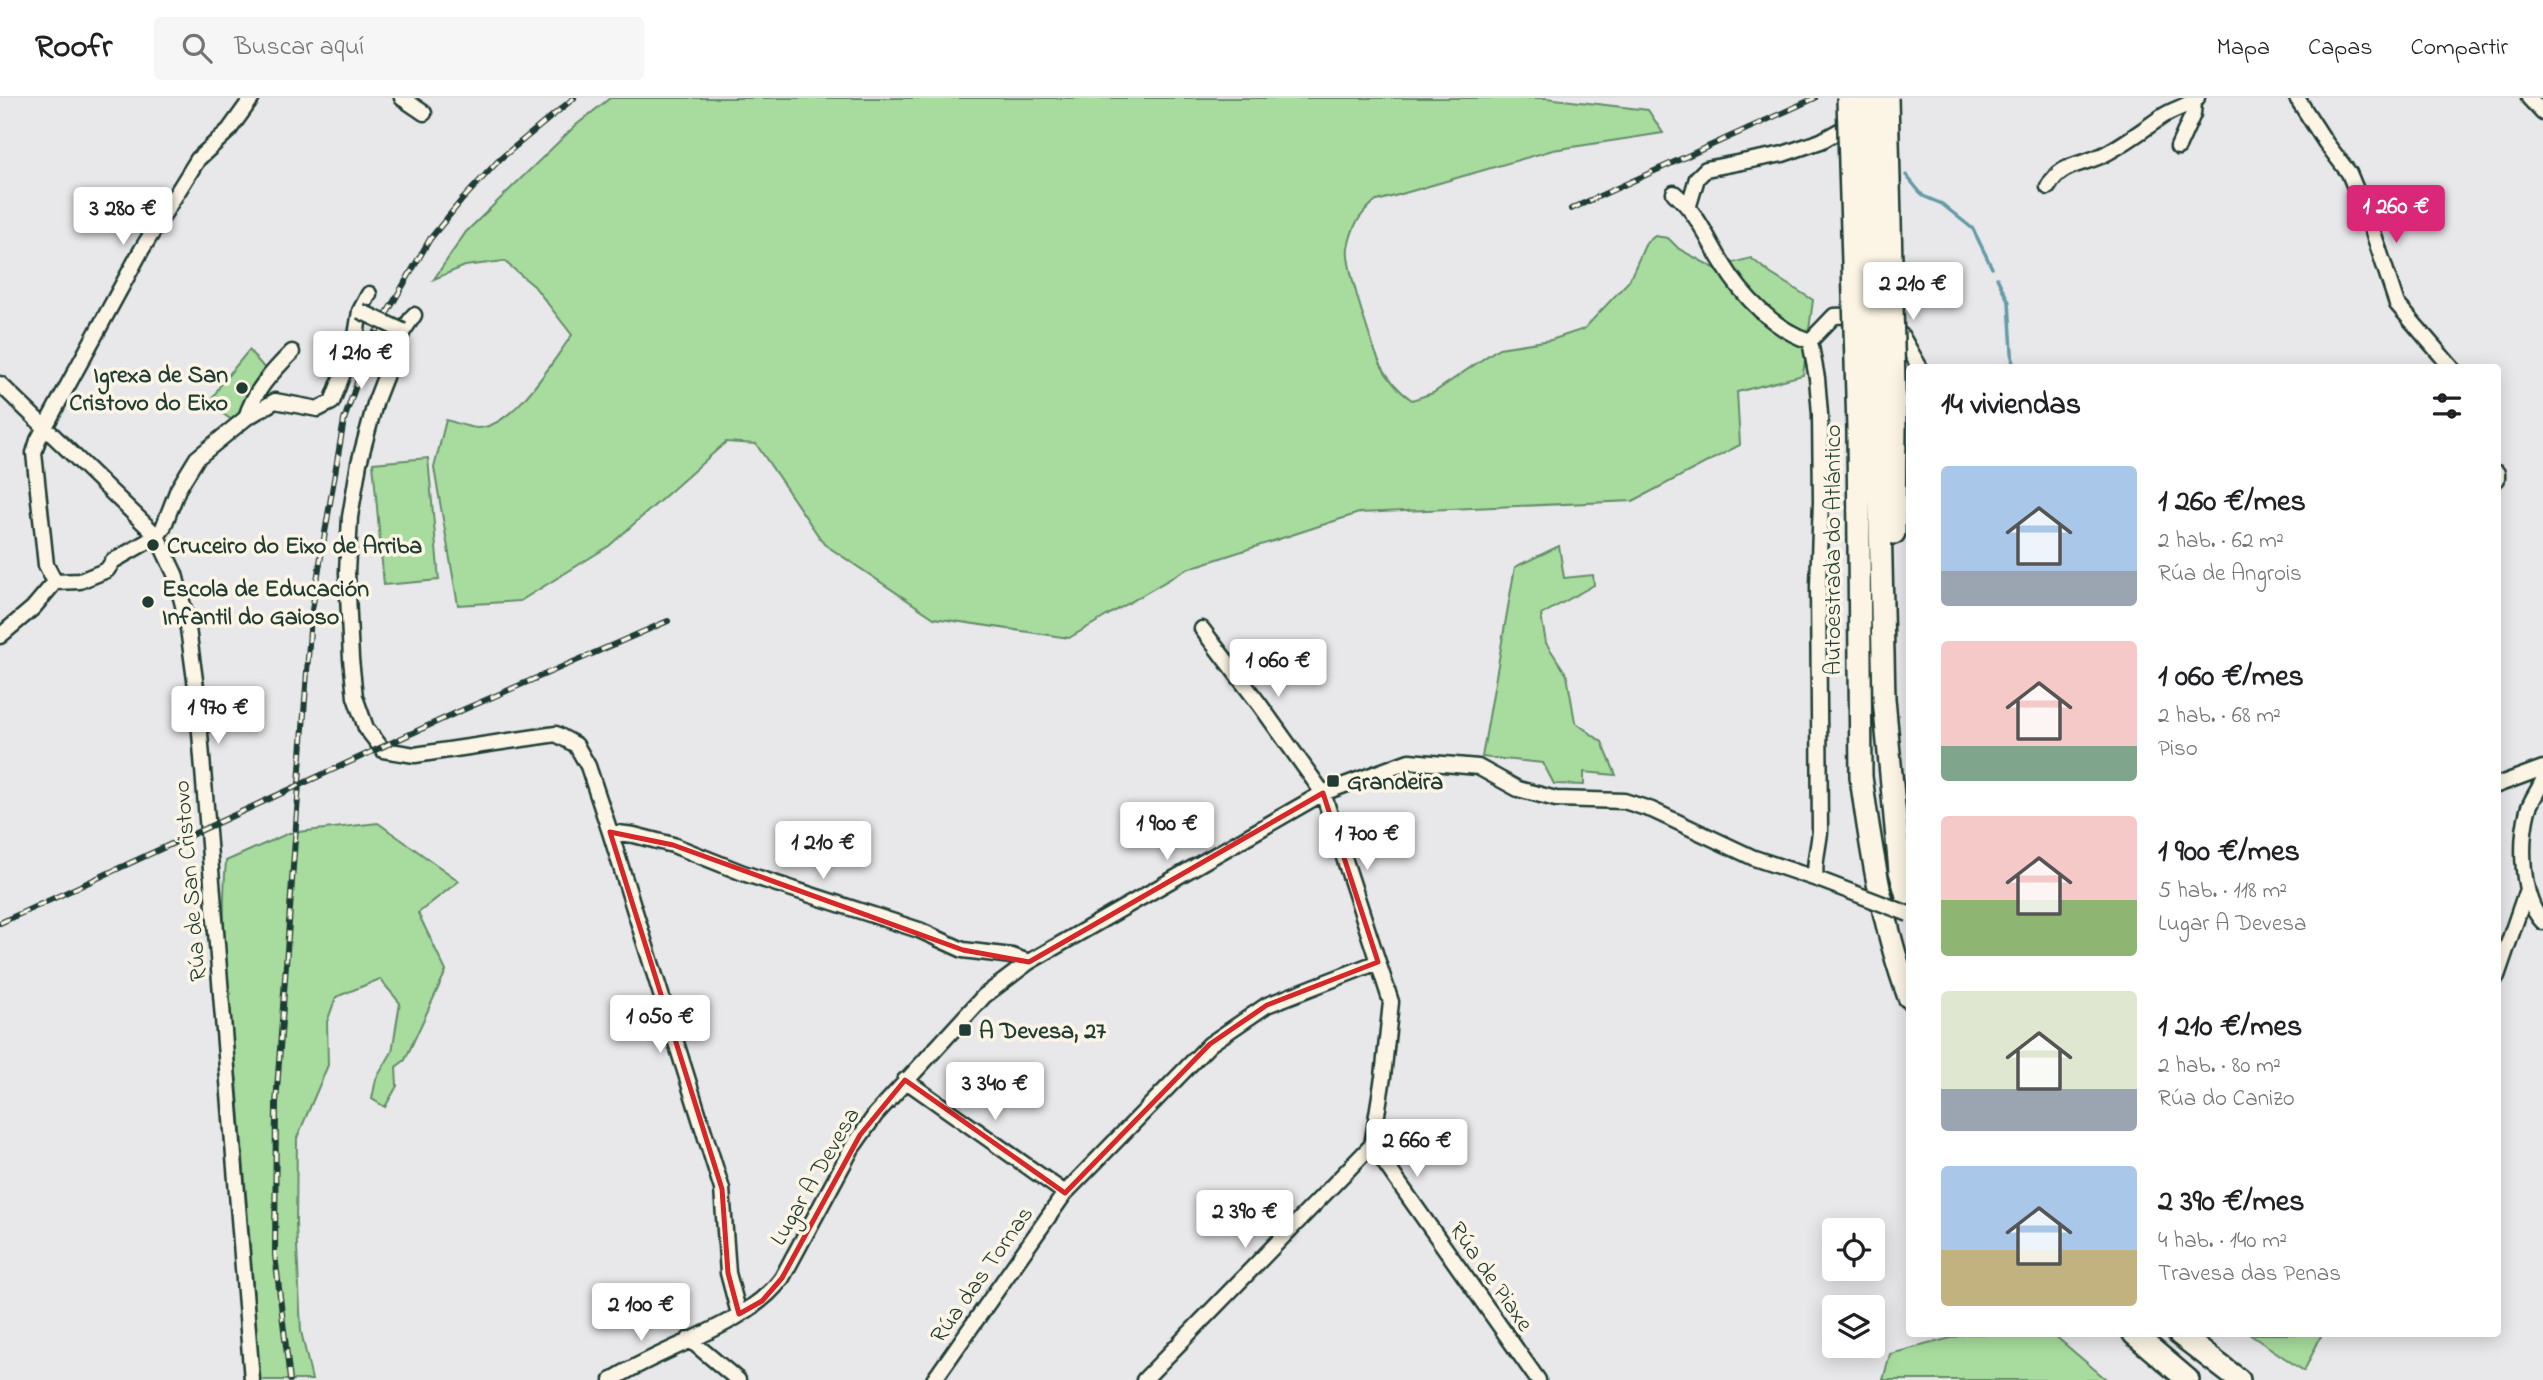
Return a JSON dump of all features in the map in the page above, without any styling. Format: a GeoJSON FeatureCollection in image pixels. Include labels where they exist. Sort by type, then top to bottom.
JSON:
{"type":"FeatureCollection","features":[{"type":"Feature","properties":{"kind":"highway","name":"Autoestrada do Atlántico"},"geometry":{"type":"LineString","coordinates":[[1847,98],[1877,427],[1861,777],[1867,826],[1897,964],[1906,989]]}},
{"type":"Feature","properties":{"kind":"highway","name":"Autoestrada do Atlántico"},"geometry":{"type":"LineString","coordinates":[[1869,98],[1871,276],[1885,699],[1900,871],[1906,892]]}},
{"type":"Feature","properties":{"kind":"highway"},"geometry":{"type":"LineString","coordinates":[[1877,427],[1888,98]]}},
{"type":"Feature","properties":{"kind":"highway"},"geometry":{"type":"LineString","coordinates":[[2138,1337],[2188,1380]]}},
{"type":"Feature","properties":{"kind":"highway"},"geometry":{"type":"LineString","coordinates":[[2183,1337],[2239,1380]]}},
{"type":"Feature","properties":{"kind":"street"},"geometry":{"type":"LineString","coordinates":[[55,582],[46,565],[34,453],[38,440],[142,249],[198,159],[229,130],[252,98]]}},
{"type":"Feature","properties":{"kind":"street"},"geometry":{"type":"LineString","coordinates":[[402,98],[424,113]]}},
{"type":"Feature","properties":{"kind":"street"},"geometry":{"type":"LineString","coordinates":[[1689,205],[1697,178],[1706,169],[1783,154],[1821,141],[1856,122],[1861,98]]}},
{"type":"Feature","properties":{"kind":"street"},"geometry":{"type":"LineString","coordinates":[[2164,98],[2176,109]]}},
{"type":"Feature","properties":{"kind":"street"},"geometry":{"type":"LineString","coordinates":[[2297,98],[2349,173],[2371,226],[2397,304],[2449,364]]}},
{"type":"Feature","properties":{"kind":"street"},"geometry":{"type":"LineString","coordinates":[[2529,98],[2543,113]]}},
{"type":"Feature","properties":{"kind":"street"},"geometry":{"type":"LineString","coordinates":[[2048,187],[2055,174],[2063,168],[2106,153],[2143,132],[2165,114],[2189,106],[2196,99]]}},
{"type":"Feature","properties":{"kind":"street"},"geometry":{"type":"LineString","coordinates":[[2178,147],[2193,114],[2196,99]]}},
{"type":"Feature","properties":{"kind":"street"},"geometry":{"type":"LineString","coordinates":[[1674,193],[1689,205],[1742,292],[1791,335],[1810,341]]}},
{"type":"Feature","properties":{"kind":"street"},"geometry":{"type":"LineString","coordinates":[[0,636],[33,608],[55,582],[80,581],[107,570],[113,561],[157,536],[163,528],[178,489],[197,458],[246,418],[275,401],[318,409],[332,402],[355,342],[360,311],[369,294]]}},
{"type":"Feature","properties":{"kind":"street"},"geometry":{"type":"LineString","coordinates":[[360,311],[403,331]]}},
{"type":"Feature","properties":{"kind":"street"},"geometry":{"type":"LineString","coordinates":[[1810,341],[1834,317],[1866,315],[1901,335],[1918,364]]}},
{"type":"Feature","properties":{"kind":"street"},"geometry":{"type":"LineString","coordinates":[[414,316],[403,331],[376,400],[359,463],[350,517],[348,572],[355,697],[366,728],[383,750],[415,755],[556,734],[576,745],[588,766],[610,832],[722,1189],[728,1273],[739,1314]]}},
{"type":"Feature","properties":{"kind":"street"},"geometry":{"type":"LineString","coordinates":[[1810,341],[1821,414],[1818,586],[1820,831],[1818,858],[1814,868],[1818,879]]}},
{"type":"Feature","properties":{"kind":"street"},"geometry":{"type":"LineString","coordinates":[[246,418],[265,380],[292,352]]}},
{"type":"Feature","properties":{"kind":"street","name":"Rúa de San Cristovo"},"geometry":{"type":"LineString","coordinates":[[0,384],[157,536],[175,575],[184,610],[197,695],[252,1380]]}},
{"type":"Feature","properties":{"kind":"street"},"geometry":{"type":"LineString","coordinates":[[1144,1380],[1372,1145],[1391,1002],[1323,793],[1202,629]]}},
{"type":"Feature","properties":{"kind":"street","name":"Lugar A Devesa"},"geometry":{"type":"LineString","coordinates":[[612,1380],[762,1301],[776,1287],[860,1135],[905,1080],[984,996],[1029,962],[1323,793],[1409,761],[1478,767],[1518,789],[1556,799],[1624,801],[1652,810],[1754,858],[1906,913]]}},
{"type":"Feature","properties":{"kind":"street"},"geometry":{"type":"LineString","coordinates":[[2501,784],[2543,768]]}},
{"type":"Feature","properties":{"kind":"street"},"geometry":{"type":"LineString","coordinates":[[2543,780],[2529,808],[2523,847],[2527,889],[2535,914],[2543,922]]}},
{"type":"Feature","properties":{"kind":"street"},"geometry":{"type":"LineString","coordinates":[[610,832],[673,845],[743,873],[919,930],[964,950],[1012,956],[1029,962]]}},
{"type":"Feature","properties":{"kind":"street"},"geometry":{"type":"LineString","coordinates":[[2501,964],[2527,889]]}},
{"type":"Feature","properties":{"kind":"street","name":"Rúa das Tornas"},"geometry":{"type":"LineString","coordinates":[[934,1380],[1065,1193],[1210,1044],[1267,1005],[1378,961]]}},
{"type":"Feature","properties":{"kind":"street","name":"Rúa das Tornas"},"geometry":{"type":"LineString","coordinates":[[905,1080],[1065,1193]]}},
{"type":"Feature","properties":{"kind":"street","name":"Rúa de Piaxe"},"geometry":{"type":"LineString","coordinates":[[1372,1145],[1538,1380]]}},
{"type":"Feature","properties":{"kind":"street"},"geometry":{"type":"LineString","coordinates":[[690,1339],[738,1380]]}},
{"type":"Feature","properties":{"kind":"highlighted area"},"geometry":{"type":"Polygon","coordinates":[[[1323,793],[1378,962],[1267,1005],[1210,1044],[1065,1193],[905,1080],[860,1135],[782,1278],[762,1301],[739,1314],[728,1273],[722,1189],[610,832],[673,845],[963,950],[1029,962],[1323,793]]]}},
{"type":"Feature","properties":{"kind":"green space"},"geometry":{"type":"Polygon","coordinates":[[[610,98],[1546,98],[1648,110],[1663,133],[1553,150],[1374,202],[1354,228],[1348,257],[1360,306],[1383,369],[1412,400],[1433,393],[1499,348],[1551,340],[1584,329],[1629,281],[1646,243],[1655,236],[1668,238],[1679,249],[1714,268],[1751,258],[1813,300],[1803,375],[1737,392],[1740,445],[1633,501],[1359,513],[1187,569],[1069,638],[934,618],[824,544],[756,444],[726,442],[609,546],[520,601],[458,605],[434,468],[446,420],[478,428],[492,425],[505,417],[531,391],[572,335],[534,286],[504,261],[465,266],[434,279],[466,232],[575,126],[610,98]]]}},
{"type":"Feature","properties":{"kind":"green space"},"geometry":{"type":"Polygon","coordinates":[[[249,350],[266,370],[236,423],[209,404],[221,384],[249,350]]]}},
{"type":"Feature","properties":{"kind":"green space"},"geometry":{"type":"Polygon","coordinates":[[[428,458],[439,580],[384,585],[373,463],[428,458]]]}},
{"type":"Feature","properties":{"kind":"green space"},"geometry":{"type":"Polygon","coordinates":[[[1559,546],[1564,578],[1593,575],[1594,585],[1541,615],[1546,643],[1567,675],[1575,722],[1602,742],[1616,775],[1584,772],[1584,785],[1554,784],[1543,763],[1482,757],[1515,567],[1559,546]]]}},
{"type":"Feature","properties":{"kind":"green space"},"geometry":{"type":"Polygon","coordinates":[[[378,823],[459,881],[418,913],[446,971],[405,1060],[396,1067],[397,1086],[385,1107],[372,1099],[376,1079],[392,1052],[400,1003],[380,979],[336,997],[327,1022],[328,1065],[297,1138],[296,1224],[301,1331],[312,1380],[260,1380],[227,978],[224,919],[226,861],[289,833],[378,823]]]}},
{"type":"Feature","properties":{"kind":"green space"},"geometry":{"type":"Polygon","coordinates":[[[1955,1337],[2057,1337],[2107,1380],[1883,1380],[1890,1354],[1955,1337]]]}},
{"type":"Feature","properties":{"kind":"green space"},"geometry":{"type":"Polygon","coordinates":[[[2253,1337],[2321,1337],[2304,1371],[2253,1337]]]}},
{"type":"Feature","properties":{"kind":"waterway"},"geometry":{"type":"LineString","coordinates":[[1906,175],[1923,196],[1942,204],[1973,229],[1992,268]]}},
{"type":"Feature","properties":{"kind":"waterway"},"geometry":{"type":"LineString","coordinates":[[1997,278],[2009,302],[2013,364]]}},
{"type":"Feature","properties":{"kind":"railway"},"geometry":{"type":"LineString","coordinates":[[290,1380],[275,1255],[276,1104],[311,616],[344,420],[372,339],[430,239],[500,159],[574,98]]}},
{"type":"Feature","properties":{"kind":"railway"},"geometry":{"type":"LineString","coordinates":[[1571,209],[1815,98]]}},
{"type":"Feature","properties":{"kind":"railway"},"geometry":{"type":"LineString","coordinates":[[0,923],[458,712],[668,621]]}},
{"type":"Feature","properties":{"kind":"place","name":"Igrexa de San Cristovo do Eixo"},"geometry":{"type":"Point","coordinates":[242,388]}},
{"type":"Feature","properties":{"kind":"place","name":"Cruceiro do Eixo de Arriba"},"geometry":{"type":"Point","coordinates":[153,545]}},
{"type":"Feature","properties":{"kind":"place","name":"Escola de Educación Infantil do Gaioso"},"geometry":{"type":"Point","coordinates":[148,602]}},
{"type":"Feature","properties":{"kind":"place","name":"Grandeira"},"geometry":{"type":"Point","coordinates":[1333,781]}},
{"type":"Feature","properties":{"kind":"place","name":"A Devesa, 27"},"geometry":{"type":"Point","coordinates":[965,1030]}}]}
